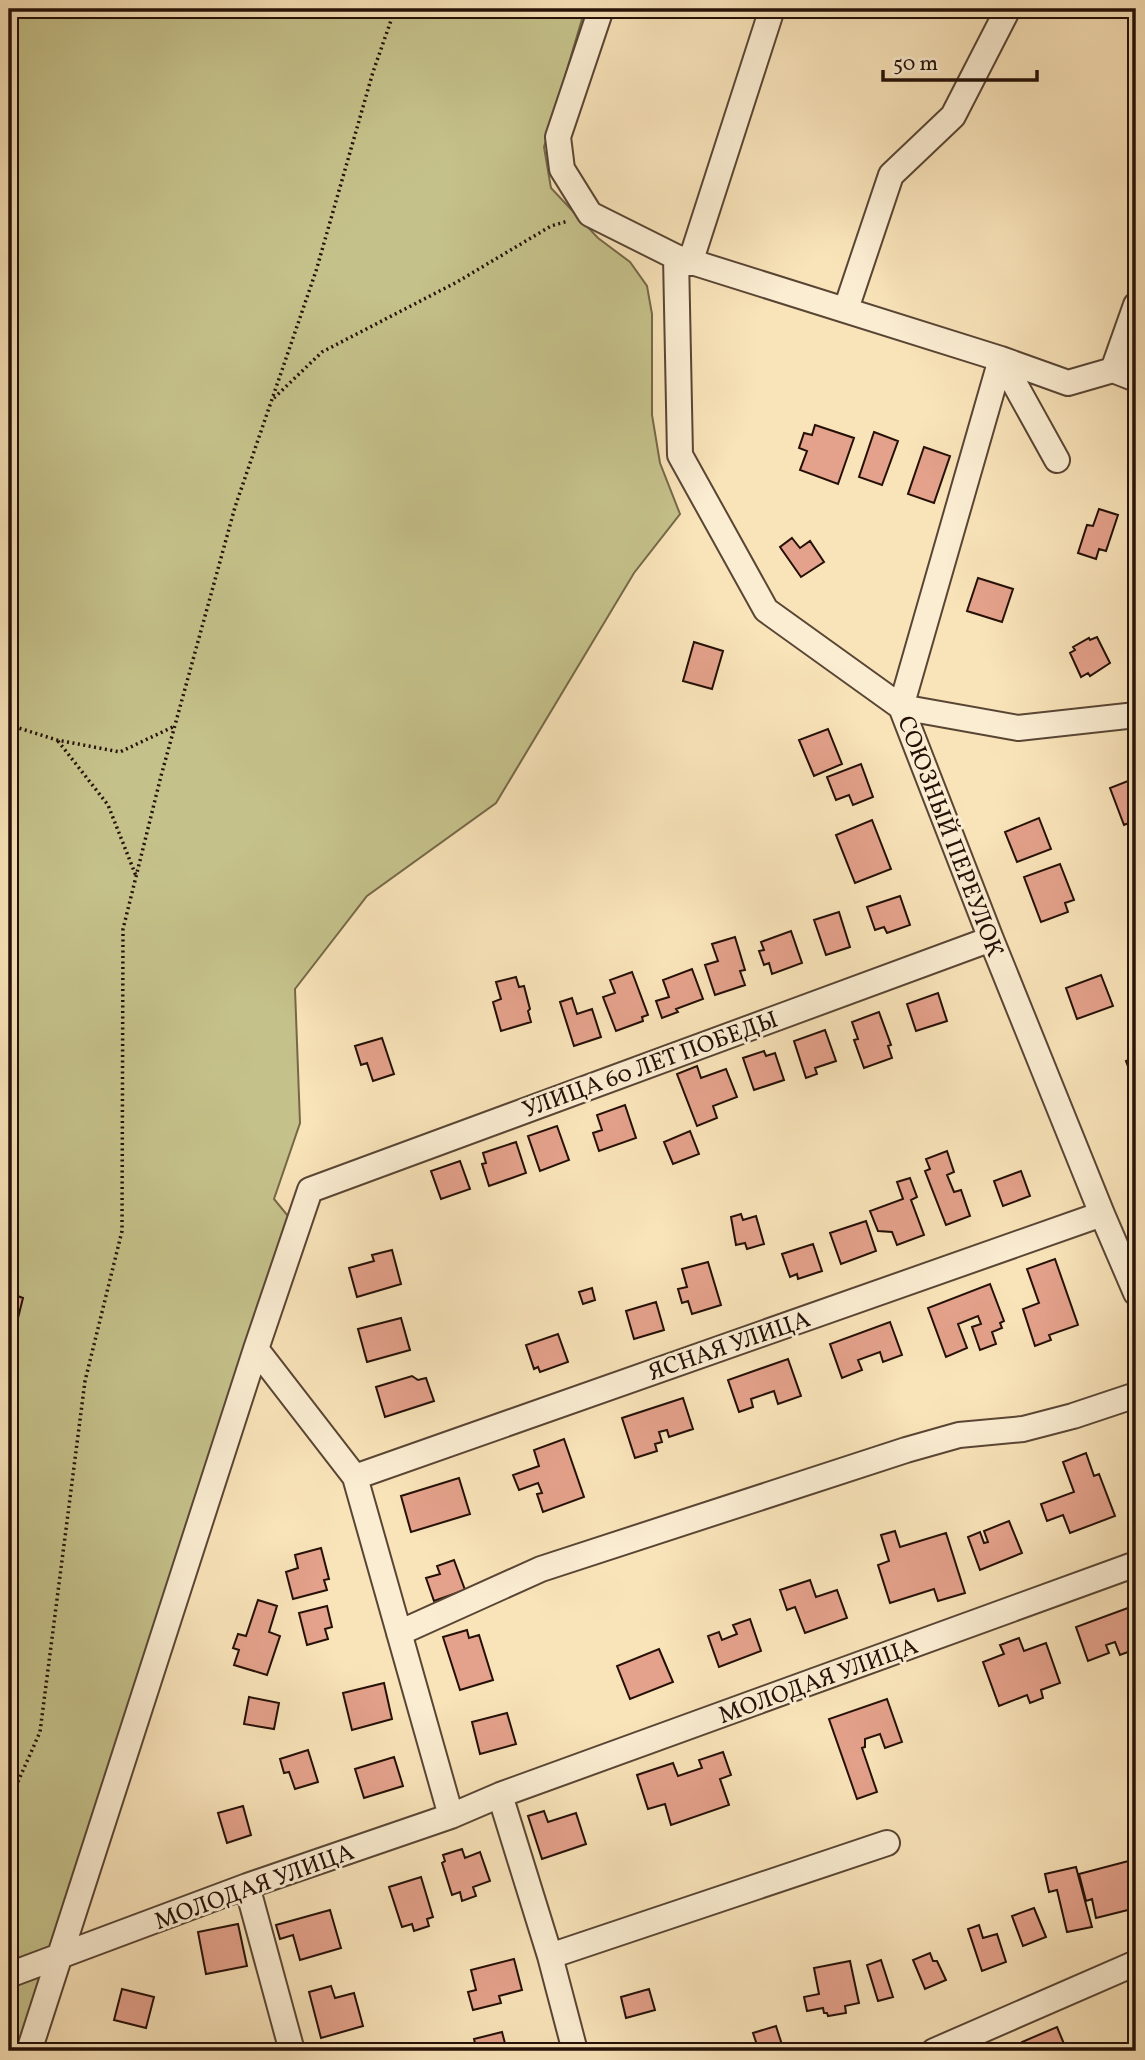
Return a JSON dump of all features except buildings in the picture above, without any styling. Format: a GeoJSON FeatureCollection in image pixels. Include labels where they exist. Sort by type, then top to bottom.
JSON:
{"type":"FeatureCollection","features":[{"type":"Feature","properties":{"kind":"street"},"geometry":{"type":"LineString","coordinates":[[601,9],[558,137],[562,169],[590,214],[683,260],[846,309],[1068,383],[1113,370],[1136,379]]}},
{"type":"Feature","properties":{"kind":"street","name":"СОЮЗНЫЙ ПЕРЕУЛОК"},"geometry":{"type":"LineString","coordinates":[[772,9],[683,260],[680,455],[766,610],[901,707],[991,939],[1136,1293]]}},
{"type":"Feature","properties":{"kind":"street"},"geometry":{"type":"LineString","coordinates":[[846,309],[891,175],[953,116],[1007,9]]}},
{"type":"Feature","properties":{"kind":"street"},"geometry":{"type":"LineString","coordinates":[[1113,370],[1136,305]]}},
{"type":"Feature","properties":{"kind":"street"},"geometry":{"type":"LineString","coordinates":[[1001,359],[901,707],[1018,729],[1136,715]]}},
{"type":"Feature","properties":{"kind":"street"},"geometry":{"type":"LineString","coordinates":[[1001,359],[1057,460]]}},
{"type":"Feature","properties":{"kind":"street","name":"УЛИЦА 60 ЛЕТ ПОБЕДЫ"},"geometry":{"type":"LineString","coordinates":[[256,1349],[310,1190],[991,939]]}},
{"type":"Feature","properties":{"kind":"street","name":"ЯСНАЯ УЛИЦА"},"geometry":{"type":"LineString","coordinates":[[355,1476],[1102,1214]]}},
{"type":"Feature","properties":{"kind":"street"},"geometry":{"type":"LineString","coordinates":[[256,1349],[355,1476],[451,1816]]}},
{"type":"Feature","properties":{"kind":"street"},"geometry":{"type":"LineString","coordinates":[[29,2051],[256,1349]]}},
{"type":"Feature","properties":{"kind":"street"},"geometry":{"type":"LineString","coordinates":[[399,1633],[541,1570],[893,1454],[959,1435],[1023,1429],[1136,1395]]}},
{"type":"Feature","properties":{"kind":"street","name":"МОЛОДАЯ УЛИЦА"},"geometry":{"type":"LineString","coordinates":[[9,1975],[1136,1564]]}},
{"type":"Feature","properties":{"kind":"street"},"geometry":{"type":"LineString","coordinates":[[500,1796],[550,1956],[576,2051]]}},
{"type":"Feature","properties":{"kind":"street"},"geometry":{"type":"LineString","coordinates":[[550,1956],[887,1843]]}},
{"type":"Feature","properties":{"kind":"street"},"geometry":{"type":"LineString","coordinates":[[247,1886],[292,2051]]}},
{"type":"Feature","properties":{"kind":"street"},"geometry":{"type":"LineString","coordinates":[[934,2051],[1136,1963]]}},
{"type":"Feature","properties":{"kind":"path"},"geometry":{"type":"LineString","coordinates":[[9,1802],[40,1732],[85,1381],[121,1231],[122,929],[235,507],[316,271],[373,72],[395,9]]}},
{"type":"Feature","properties":{"kind":"path"},"geometry":{"type":"LineString","coordinates":[[272,400],[322,352],[457,282],[551,226],[590,214]]}},
{"type":"Feature","properties":{"kind":"path"},"geometry":{"type":"LineString","coordinates":[[9,725],[57,740],[120,752],[175,726]]}},
{"type":"Feature","properties":{"kind":"path"},"geometry":{"type":"LineString","coordinates":[[57,740],[108,805],[136,876]]}},
{"type":"Feature","properties":{"kind":"shaded area"},"geometry":{"type":"Polygon","coordinates":[[[9,9],[585,9],[544,147],[551,188],[598,238],[630,262],[647,286],[652,314],[652,415],[660,463],[680,514],[634,573],[496,803],[367,896],[295,989],[300,1123],[274,1199],[288,1216],[17,2051],[9,2051],[9,9]]]}}]}
